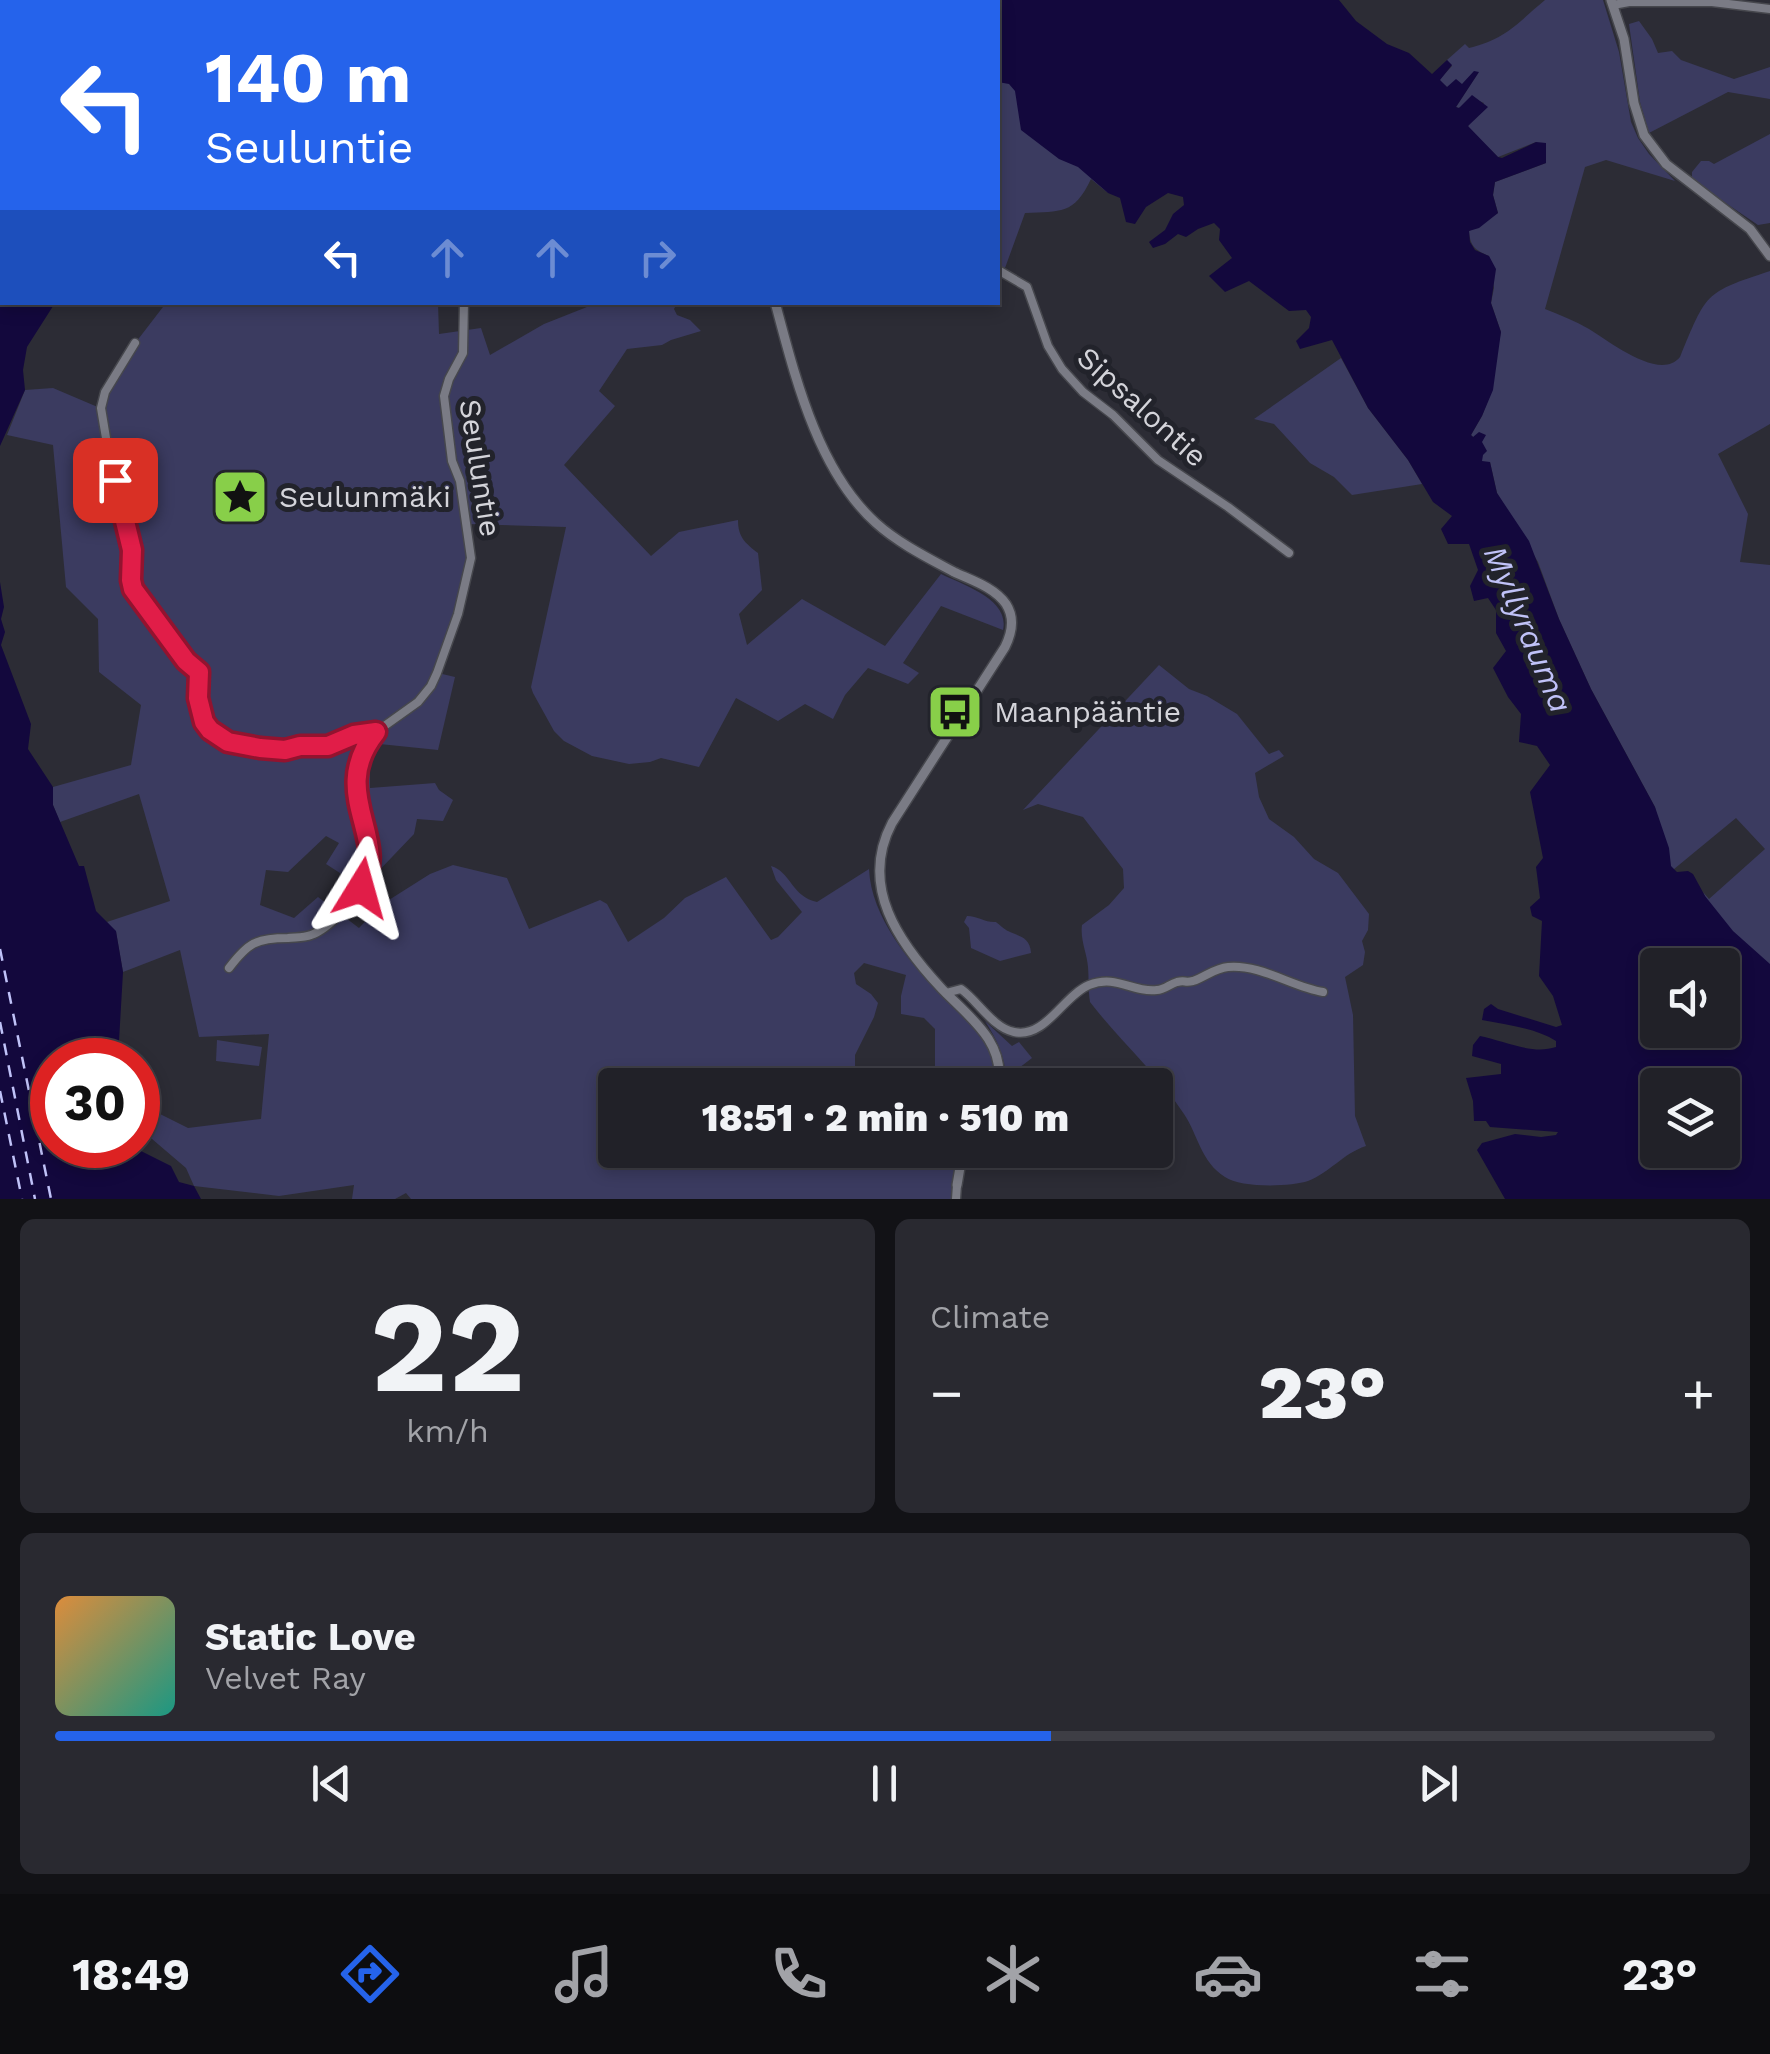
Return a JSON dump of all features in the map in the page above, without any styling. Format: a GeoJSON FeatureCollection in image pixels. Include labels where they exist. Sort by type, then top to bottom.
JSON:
{"type":"FeatureCollection","features":[{"type":"Feature","properties":{"kind":"street"},"geometry":{"type":"LineString","coordinates":[[1770,8],[1712,2],[1612,3],[1644,135],[1666,164],[1750,229],[1770,256]]}},
{"type":"Feature","properties":{"kind":"street","name":"Sipsalontie"},"geometry":{"type":"LineString","coordinates":[[1000,271],[1027,287],[1048,346],[1083,392],[1114,416],[1158,460],[1289,553]]}},
{"type":"Feature","properties":{"kind":"street","name":"Seuluntie"},"geometry":{"type":"LineString","coordinates":[[135,343],[105,392],[101,418],[132,550],[133,589],[186,661],[199,672],[198,698],[210,730],[228,742],[275,750],[328,746],[354,735],[376,732],[418,702],[431,686],[458,614],[471,558],[444,396],[463,354],[464,305]]}},
{"type":"Feature","properties":{"kind":"street"},"geometry":{"type":"LineString","coordinates":[[776,305],[804,404],[852,495],[880,526],[918,552],[990,590],[1003,600],[1010,614],[1012,630],[1006,648],[892,822],[880,852],[880,888],[888,912],[905,942],[991,1042],[999,1068]]}},
{"type":"Feature","properties":{"kind":"street"},"geometry":{"type":"LineString","coordinates":[[229,968],[244,948],[255,942],[266,938],[300,938],[321,930],[350,903],[368,878],[371,861],[356,777],[364,748],[376,732]]}},
{"type":"Feature","properties":{"kind":"street"},"geometry":{"type":"LineString","coordinates":[[946,992],[965,992],[1005,1028],[1020,1033],[1041,1026],[1079,990],[1102,981],[1158,990],[1233,966],[1323,992]]}},
{"type":"Feature","properties":{"kind":"street"},"geometry":{"type":"LineString","coordinates":[[956,1199],[960,1168]]}},
{"type":"Feature","properties":{"kind":"shaded area"},"geometry":{"type":"Polygon","coordinates":[[[1000,0],[1012,0],[1108,193],[1091,179],[1079,199],[1065,209],[1025,213],[1005,268],[1000,267],[1000,0]]]}},
{"type":"Feature","properties":{"kind":"shaded area"},"geometry":{"type":"Polygon","coordinates":[[[1545,0],[1603,0],[1619,52],[1631,122],[1649,154],[1675,181],[1606,160],[1585,167],[1545,309],[1584,326],[1634,357],[1660,365],[1680,357],[1710,298],[1731,285],[1770,271],[1770,424],[1718,454],[1748,514],[1740,562],[1770,565],[1770,1007],[1743,979],[1740,948],[1729,948],[1703,892],[1709,899],[1765,849],[1736,818],[1668,874],[1655,807],[1591,689],[1538,562],[1497,493],[1490,462],[1482,462],[1481,444],[1471,435],[1487,403],[1501,332],[1491,303],[1494,288],[1489,256],[1474,247],[1469,231],[1498,213],[1493,195],[1495,182],[1546,163],[1536,142],[1498,157],[1469,129],[1484,103],[1456,107],[1478,73],[1474,72],[1462,85],[1447,87],[1439,80],[1452,66],[1447,60],[1465,44],[1469,48],[1482,44],[1519,23],[1545,0]]]}},
{"type":"Feature","properties":{"kind":"shaded area"},"geometry":{"type":"Polygon","coordinates":[[[1639,21],[1658,53],[1672,51],[1681,60],[1734,79],[1770,67],[1770,99],[1728,92],[1649,133],[1640,102],[1629,24],[1639,21]]]}},
{"type":"Feature","properties":{"kind":"shaded area"},"geometry":{"type":"Polygon","coordinates":[[[1770,134],[1770,223],[1758,225],[1692,180],[1692,172],[1701,161],[1714,164],[1770,134]]]}},
{"type":"Feature","properties":{"kind":"shaded area"},"geometry":{"type":"Polygon","coordinates":[[[164,305],[438,305],[439,334],[481,328],[490,355],[544,324],[592,305],[676,305],[677,315],[690,320],[701,331],[662,345],[627,349],[599,391],[615,406],[564,465],[651,556],[679,532],[738,520],[743,539],[758,553],[762,590],[739,614],[747,645],[802,599],[885,646],[941,574],[992,602],[1003,619],[1003,630],[941,606],[903,663],[919,673],[908,684],[868,668],[845,695],[833,719],[805,704],[778,721],[736,698],[699,767],[661,758],[629,764],[592,756],[564,741],[554,731],[531,687],[566,527],[468,524],[471,558],[438,673],[455,677],[438,750],[370,743],[370,788],[435,783],[453,800],[443,821],[417,819],[414,834],[370,880],[343,875],[326,864],[339,843],[326,836],[288,872],[266,870],[260,905],[294,918],[318,897],[359,928],[381,905],[430,874],[453,865],[507,878],[529,929],[600,900],[607,904],[628,942],[685,898],[726,877],[771,940],[802,912],[776,880],[771,866],[783,873],[802,895],[817,902],[869,869],[884,922],[917,969],[979,1034],[991,1055],[993,1068],[935,1068],[935,1029],[924,1018],[901,1014],[906,975],[864,963],[854,973],[856,984],[878,1003],[855,1055],[855,1068],[598,1068],[598,1168],[956,1168],[952,1199],[411,1199],[406,1193],[395,1199],[352,1199],[354,1185],[279,1196],[194,1186],[186,1168],[160,1146],[160,1114],[188,1128],[261,1119],[269,1034],[199,1037],[180,950],[123,972],[116,932],[107,922],[170,901],[139,794],[60,822],[53,805],[53,787],[131,765],[141,705],[99,672],[98,619],[66,587],[53,445],[7,435],[25,390],[53,388],[100,408],[133,346],[164,305]]]}},
{"type":"Feature","properties":{"kind":"shaded area"},"geometry":{"type":"Polygon","coordinates":[[[1341,358],[1368,408],[1422,484],[1352,495],[1334,477],[1310,463],[1274,424],[1254,419],[1341,358]]]}},
{"type":"Feature","properties":{"kind":"shaded area"},"geometry":{"type":"Polygon","coordinates":[[[1159,665],[1189,689],[1237,714],[1269,754],[1279,750],[1284,756],[1255,773],[1259,797],[1269,819],[1294,837],[1314,859],[1338,873],[1369,914],[1368,930],[1362,941],[1363,965],[1345,977],[1353,1015],[1355,1116],[1366,1146],[1300,1183],[1253,1185],[1232,1181],[1217,1171],[1173,1099],[1173,1068],[1147,1068],[1090,1002],[1082,925],[1124,888],[1123,869],[1083,817],[1038,804],[1023,810],[1159,665]]]}},
{"type":"Feature","properties":{"kind":"shaded area"},"geometry":{"type":"Polygon","coordinates":[[[967,916],[996,922],[1026,941],[1031,953],[1000,961],[971,948],[969,928],[964,922],[967,916]]]}},
{"type":"Feature","properties":{"kind":"shaded area"},"geometry":{"type":"Polygon","coordinates":[[[985,1021],[1012,1046],[1019,1042],[1032,1058],[1019,1068],[1005,1068],[1000,1048],[985,1021]]]}},
{"type":"Feature","properties":{"kind":"shaded area"},"geometry":{"type":"Polygon","coordinates":[[[217,1040],[262,1047],[259,1066],[216,1061],[217,1040]]]}},
{"type":"Feature","properties":{"kind":"water","name":"Myllyrauma"},"geometry":{"type":"Polygon","coordinates":[[[1000,0],[1339,0],[1356,21],[1387,44],[1409,53],[1432,74],[1447,60],[1452,65],[1440,80],[1447,87],[1456,79],[1462,84],[1474,71],[1479,72],[1456,107],[1472,95],[1488,107],[1468,126],[1498,157],[1536,142],[1546,143],[1546,163],[1495,182],[1493,195],[1498,213],[1469,231],[1475,250],[1489,256],[1496,269],[1491,303],[1501,332],[1493,390],[1471,435],[1486,435],[1482,442],[1487,451],[1482,461],[1490,462],[1497,493],[1529,541],[1591,689],[1655,807],[1671,866],[1677,872],[1693,874],[1733,931],[1770,964],[1770,1199],[1505,1199],[1477,1150],[1482,1143],[1515,1134],[1541,1137],[1558,1132],[1490,1127],[1486,1121],[1474,1121],[1466,1078],[1501,1074],[1501,1064],[1472,1056],[1473,1045],[1480,1036],[1528,1048],[1556,1047],[1556,1041],[1539,1033],[1482,1020],[1484,1009],[1491,1004],[1556,1027],[1562,1025],[1553,996],[1539,976],[1542,921],[1532,916],[1530,907],[1540,898],[1536,867],[1543,858],[1530,792],[1550,765],[1537,746],[1519,742],[1521,714],[1493,668],[1506,651],[1496,633],[1496,610],[1488,598],[1474,601],[1470,586],[1478,570],[1469,544],[1448,544],[1441,529],[1452,516],[1433,502],[1408,460],[1368,408],[1332,340],[1300,349],[1296,341],[1309,328],[1311,317],[1306,310],[1289,311],[1249,281],[1225,292],[1209,276],[1232,258],[1219,240],[1220,229],[1214,223],[1186,237],[1178,234],[1153,248],[1149,242],[1165,230],[1173,214],[1184,205],[1183,197],[1168,193],[1146,207],[1135,224],[1126,222],[1120,198],[1021,130],[1015,91],[1009,84],[1000,82],[1000,0]]]}},
{"type":"Feature","properties":{"kind":"water"},"geometry":{"type":"Polygon","coordinates":[[[0,305],[54,305],[27,347],[25,390],[0,446],[0,305]]]}},
{"type":"Feature","properties":{"kind":"water"},"geometry":{"type":"Polygon","coordinates":[[[0,582],[5,632],[1,645],[31,724],[28,749],[53,787],[53,805],[79,866],[84,866],[96,911],[116,931],[123,972],[119,1038],[30,1038],[30,1168],[160,1168],[160,1160],[171,1166],[179,1182],[194,1186],[201,1199],[0,1199],[0,582]]]}},
{"type":"Feature","properties":{"kind":"ferry route"},"geometry":{"type":"LineString","coordinates":[[0,949],[51,1199]]}},
{"type":"Feature","properties":{"kind":"ferry route"},"geometry":{"type":"LineString","coordinates":[[0,1022],[35,1199]]}},
{"type":"Feature","properties":{"kind":"ferry route"},"geometry":{"type":"LineString","coordinates":[[0,1091],[22,1199]]}},
{"type":"Feature","properties":{"kind":"place","name":"Seulunmäki"},"geometry":{"type":"Point","coordinates":[240,497]}},
{"type":"Feature","properties":{"kind":"place","name":"Maanpääntie"},"geometry":{"type":"Point","coordinates":[955,712]}},
{"type":"Feature","properties":{"kind":"route"},"geometry":{"type":"LineString","coordinates":[[115,480],[132,550],[133,589],[186,661],[199,672],[200,712],[210,730],[228,742],[275,750],[328,746],[354,735],[376,732],[364,748],[356,777],[371,861],[368,878],[361,888]]}}]}
